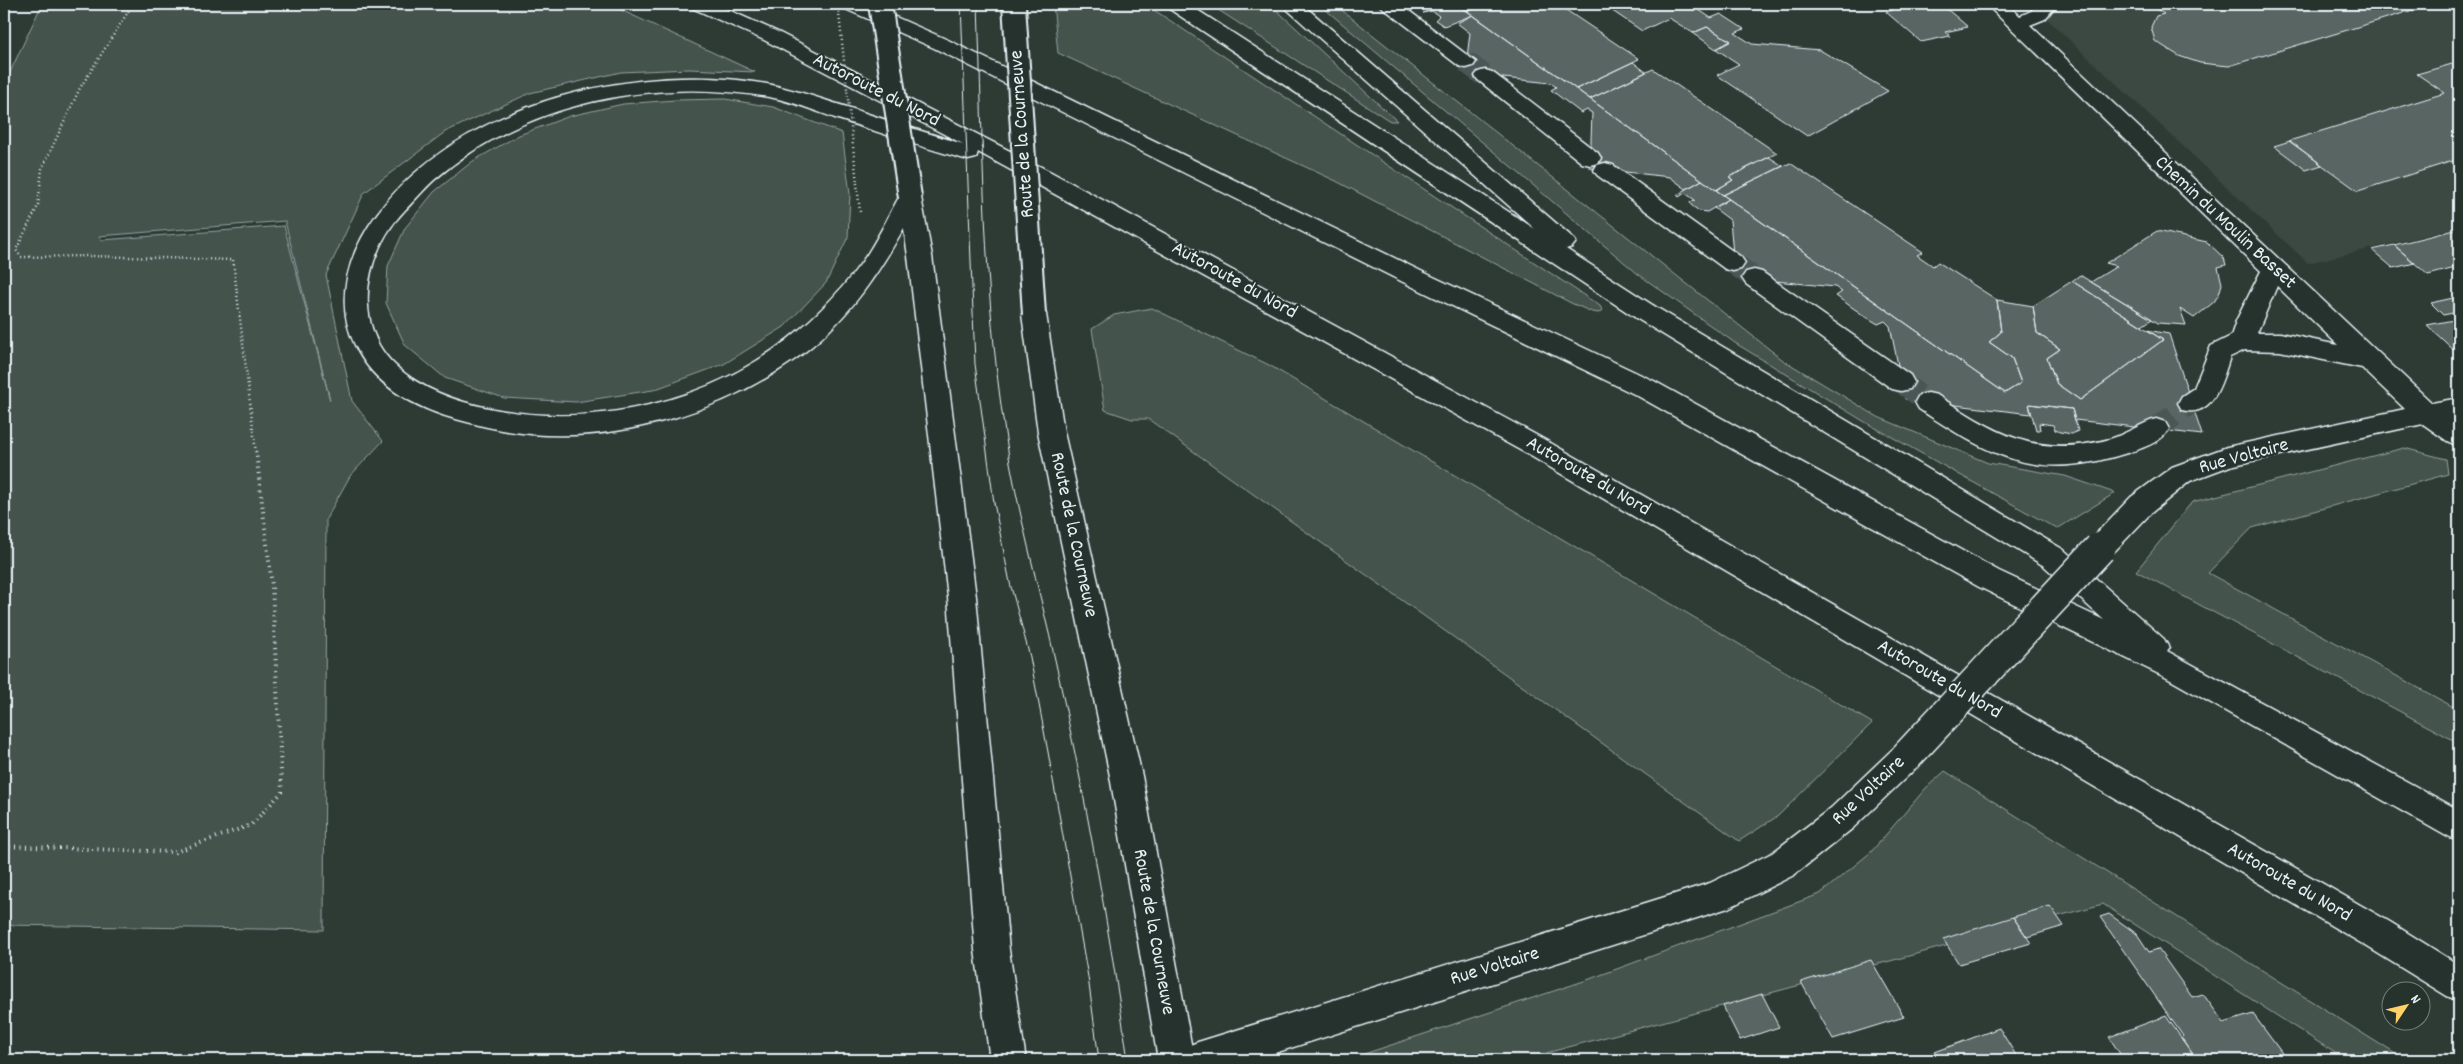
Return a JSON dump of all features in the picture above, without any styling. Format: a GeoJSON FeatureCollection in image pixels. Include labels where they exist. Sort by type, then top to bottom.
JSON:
{"type":"FeatureCollection","features":[{"type":"Feature","properties":{"kind":"main road","name":"Autoroute du Nord"},"geometry":{"type":"LineString","coordinates":[[699,4],[771,36],[1043,177],[1538,448],[2369,929],[2459,984]]}},
{"type":"Feature","properties":{"kind":"main road"},"geometry":{"type":"LineString","coordinates":[[850,4],[941,44],[1417,279],[1645,388],[1989,579],[2178,669],[2459,827]]}},
{"type":"Feature","properties":{"kind":"main road"},"geometry":{"type":"LineString","coordinates":[[880,4],[920,256],[962,597],[992,950],[1008,1060]]}},
{"type":"Feature","properties":{"kind":"main road","name":"Route de la Courneuve"},"geometry":{"type":"LineString","coordinates":[[1014,4],[1034,314],[1050,432],[1126,776],[1176,1060]]}},
{"type":"Feature","properties":{"kind":"main road"},"geometry":{"type":"LineString","coordinates":[[1175,4],[1645,312],[2054,558],[2178,669]]}},
{"type":"Feature","properties":{"kind":"main road"},"geometry":{"type":"LineString","coordinates":[[1291,4],[1645,312]]}},
{"type":"Feature","properties":{"kind":"main road"},"geometry":{"type":"LineString","coordinates":[[1388,4],[1466,62]]}},
{"type":"Feature","properties":{"kind":"main road","name":"Chemin du Moulin Basset"},"geometry":{"type":"LineString","coordinates":[[1996,4],[2370,360],[2428,414],[2459,436]]}},
{"type":"Feature","properties":{"kind":"main road"},"geometry":{"type":"LineString","coordinates":[[2016,23],[2032,19],[2045,9],[2047,4]]}},
{"type":"Feature","properties":{"kind":"main road"},"geometry":{"type":"LineString","coordinates":[[1485,76],[1598,164],[1733,263]]}},
{"type":"Feature","properties":{"kind":"main road"},"geometry":{"type":"LineString","coordinates":[[910,198],[874,262],[817,329],[790,350],[761,369],[694,400],[616,420],[575,425],[499,422],[465,414],[429,400],[403,386],[380,363],[368,346],[358,322],[355,304],[362,260],[377,228],[409,189],[426,174],[470,143],[524,117],[566,102],[609,92],[678,84],[711,84],[768,91],[826,107],[1043,177]]}},
{"type":"Feature","properties":{"kind":"main road"},"geometry":{"type":"LineString","coordinates":[[2242,341],[2248,321],[2274,269]]}},
{"type":"Feature","properties":{"kind":"main road"},"geometry":{"type":"LineString","coordinates":[[1754,278],[1901,382]]}},
{"type":"Feature","properties":{"kind":"main road"},"geometry":{"type":"LineString","coordinates":[[2191,402],[2205,393],[2220,352],[2242,341],[2280,342],[2370,360]]}},
{"type":"Feature","properties":{"kind":"main road"},"geometry":{"type":"LineString","coordinates":[[1928,402],[1963,426],[1999,443],[2034,455],[2088,454],[2124,446],[2156,429]]}},
{"type":"Feature","properties":{"kind":"main road","name":"Rue Voltaire"},"geometry":{"type":"LineString","coordinates":[[1198,1060],[1716,897],[1783,864],[1842,818],[1906,757],[2141,505],[2182,474],[2226,457],[2459,407]]}},
{"type":"Feature","properties":{"kind":"path"},"geometry":{"type":"LineString","coordinates":[[4,846],[175,852],[251,826],[282,792],[272,586],[233,260],[92,256],[21,257],[16,250],[38,206],[42,169],[80,88],[133,4]]}},
{"type":"Feature","properties":{"kind":"path"},"geometry":{"type":"LineString","coordinates":[[838,4],[860,212]]}},
{"type":"Feature","properties":{"kind":"shaded area"},"geometry":{"type":"Polygon","coordinates":[[[42,4],[608,4],[755,72],[689,69],[621,72],[530,93],[445,132],[364,193],[326,275],[352,401],[383,441],[350,476],[326,519],[324,930],[4,925],[4,85],[42,4]],[[285,221],[99,236],[102,240],[284,226],[330,400],[285,221]]]}},
{"type":"Feature","properties":{"kind":"shaded area"},"geometry":{"type":"Polygon","coordinates":[[[1053,4],[1145,4],[1600,306],[1602,310],[1599,313],[1592,312],[1571,303],[1336,181],[1058,53],[1053,4]]]}},
{"type":"Feature","properties":{"kind":"shaded area"},"geometry":{"type":"Polygon","coordinates":[[[1209,4],[1270,4],[1397,121],[1390,121],[1209,4]]]}},
{"type":"Feature","properties":{"kind":"shaded area"},"geometry":{"type":"Polygon","coordinates":[[[1319,4],[1334,4],[1783,360],[1878,417],[1988,463],[2065,476],[2115,493],[2057,529],[1865,422],[1735,343],[1638,274],[1319,4]]]}},
{"type":"Feature","properties":{"kind":"shaded area"},"geometry":{"type":"Polygon","coordinates":[[[2031,4],[2459,4],[2459,228],[2308,263],[2031,4]]]}},
{"type":"Feature","properties":{"kind":"shaded area"},"geometry":{"type":"Polygon","coordinates":[[[725,99],[773,107],[842,133],[850,194],[848,237],[826,283],[784,327],[724,364],[653,390],[576,402],[504,398],[445,378],[405,345],[386,303],[388,266],[405,228],[434,192],[473,161],[519,135],[570,116],[623,104],[725,99]]]}},
{"type":"Feature","properties":{"kind":"shaded area"},"geometry":{"type":"Polygon","coordinates":[[[1152,308],[1269,365],[1872,723],[1778,816],[1739,841],[1148,419],[1132,419],[1105,410],[1092,329],[1114,315],[1152,308]]]}},
{"type":"Feature","properties":{"kind":"shaded area"},"geometry":{"type":"Polygon","coordinates":[[[2404,448],[2446,459],[2448,474],[2252,528],[2208,573],[2459,710],[2459,743],[2136,571],[2192,502],[2404,448]]]}},
{"type":"Feature","properties":{"kind":"shaded area"},"geometry":{"type":"Polygon","coordinates":[[[1945,771],[2405,1060],[2346,1060],[2103,904],[1520,1060],[1346,1060],[1587,980],[1820,894],[1871,852],[1926,788],[1945,771]]]}},
{"type":"Feature","properties":{"kind":"building"},"geometry":{"type":"Polygon","coordinates":[[[1444,4],[1457,4],[1473,15],[1444,26],[1435,20],[1439,16],[1432,11],[1423,13],[1444,4]]]}},
{"type":"Feature","properties":{"kind":"building"},"geometry":{"type":"Polygon","coordinates":[[[1467,4],[1492,4],[1467,11],[1461,6],[1467,4]]]}},
{"type":"Feature","properties":{"kind":"building"},"geometry":{"type":"Polygon","coordinates":[[[1484,4],[1487,6],[1492,4],[1557,4],[1639,59],[1576,89],[1467,11],[1484,4]]]}},
{"type":"Feature","properties":{"kind":"building"},"geometry":{"type":"Polygon","coordinates":[[[1602,4],[1695,4],[1696,8],[1711,18],[1721,14],[1744,29],[1735,33],[1752,44],[1820,50],[1888,91],[1807,136],[1717,75],[1739,64],[1716,49],[1731,41],[1707,27],[1693,33],[1669,18],[1642,31],[1602,4]]]}},
{"type":"Feature","properties":{"kind":"building"},"geometry":{"type":"Polygon","coordinates":[[[1885,4],[1941,4],[1968,27],[1945,32],[1950,36],[1921,42],[1886,12],[1893,10],[1885,4]]]}},
{"type":"Feature","properties":{"kind":"building"},"geometry":{"type":"Polygon","coordinates":[[[2149,4],[2433,4],[2229,66],[2200,63],[2179,56],[2155,41],[2151,27],[2156,16],[2164,14],[2149,4]]]}},
{"type":"Feature","properties":{"kind":"building"},"geometry":{"type":"Polygon","coordinates":[[[1473,15],[1702,180],[1686,189],[1670,177],[1590,168],[1592,113],[1587,110],[1581,113],[1551,90],[1556,87],[1551,83],[1465,74],[1470,33],[1457,23],[1473,15]]]}},
{"type":"Feature","properties":{"kind":"building"},"geometry":{"type":"Polygon","coordinates":[[[1707,27],[1731,41],[1716,49],[1693,33],[1707,27]]]}},
{"type":"Feature","properties":{"kind":"building"},"geometry":{"type":"Polygon","coordinates":[[[1633,62],[1646,72],[1590,99],[1576,89],[1633,62]]]}},
{"type":"Feature","properties":{"kind":"building"},"geometry":{"type":"Polygon","coordinates":[[[2459,62],[2459,159],[2358,191],[2289,141],[2445,93],[2417,74],[2459,62]]]}},
{"type":"Feature","properties":{"kind":"building"},"geometry":{"type":"Polygon","coordinates":[[[1653,69],[1777,153],[1729,177],[1733,180],[1716,190],[1590,99],[1653,69]]]}},
{"type":"Feature","properties":{"kind":"building"},"geometry":{"type":"Polygon","coordinates":[[[2290,141],[2322,165],[2306,170],[2274,146],[2290,141]]]}},
{"type":"Feature","properties":{"kind":"building"},"geometry":{"type":"Polygon","coordinates":[[[1769,157],[1783,166],[1723,195],[1716,190],[1733,180],[1729,177],[1769,157]]]}},
{"type":"Feature","properties":{"kind":"building"},"geometry":{"type":"Polygon","coordinates":[[[1790,163],[1923,252],[1917,255],[1933,266],[1938,262],[1997,300],[2001,332],[1989,342],[2012,358],[2021,383],[2005,393],[1723,195],[1790,163]]]}},
{"type":"Feature","properties":{"kind":"building"},"geometry":{"type":"Polygon","coordinates":[[[1702,180],[1729,199],[1707,212],[1699,211],[1691,205],[1690,202],[1695,200],[1685,193],[1679,197],[1677,195],[1702,180]]]}},
{"type":"Feature","properties":{"kind":"building"},"geometry":{"type":"Polygon","coordinates":[[[1729,199],[2005,393],[2021,383],[2012,358],[1989,342],[2001,332],[1997,300],[2033,306],[2037,333],[2060,349],[2047,358],[2057,384],[2080,400],[2163,340],[2147,330],[2169,334],[2202,435],[2075,420],[2072,409],[2029,404],[2031,414],[1905,399],[1890,326],[1885,321],[1878,324],[1863,315],[1836,296],[1842,292],[1835,287],[1735,277],[1730,220],[1714,208],[1729,199]]]}},
{"type":"Feature","properties":{"kind":"building"},"geometry":{"type":"Polygon","coordinates":[[[2459,229],[2459,267],[2428,275],[2394,245],[2459,229]]]}},
{"type":"Feature","properties":{"kind":"building"},"geometry":{"type":"Polygon","coordinates":[[[2157,231],[2207,242],[2224,258],[2226,265],[2218,267],[2222,284],[2219,294],[2214,302],[2194,318],[2180,309],[2186,325],[2158,323],[2091,282],[2117,266],[2106,263],[2157,231]]]}},
{"type":"Feature","properties":{"kind":"building"},"geometry":{"type":"Polygon","coordinates":[[[2394,245],[2415,263],[2393,268],[2372,250],[2394,245]]]}},
{"type":"Feature","properties":{"kind":"building"},"geometry":{"type":"Polygon","coordinates":[[[2080,275],[2152,319],[2142,326],[2072,281],[2080,275]]]}},
{"type":"Feature","properties":{"kind":"building"},"geometry":{"type":"Polygon","coordinates":[[[2072,281],[2163,340],[2080,400],[2057,384],[2047,358],[2060,349],[2037,333],[2033,306],[2072,281]]]}},
{"type":"Feature","properties":{"kind":"building"},"geometry":{"type":"Polygon","coordinates":[[[2453,298],[2459,303],[2459,312],[2443,315],[2431,303],[2453,298]]]}},
{"type":"Feature","properties":{"kind":"building"},"geometry":{"type":"Polygon","coordinates":[[[2459,319],[2459,355],[2427,325],[2459,319]]]}},
{"type":"Feature","properties":{"kind":"building"},"geometry":{"type":"Polygon","coordinates":[[[2029,404],[2072,409],[2078,431],[2072,434],[2060,432],[2055,430],[2053,425],[2039,423],[2040,430],[2036,430],[2029,404]]]}},
{"type":"Feature","properties":{"kind":"building"},"geometry":{"type":"Polygon","coordinates":[[[2050,906],[2064,926],[2027,937],[2013,917],[2050,906]]]}},
{"type":"Feature","properties":{"kind":"building"},"geometry":{"type":"Polygon","coordinates":[[[2109,914],[2137,934],[2149,952],[2158,949],[2192,997],[2203,994],[2224,1023],[2253,1014],[2287,1060],[2197,1060],[2181,1038],[2183,1036],[2100,917],[2109,914]]]}},
{"type":"Feature","properties":{"kind":"building"},"geometry":{"type":"Polygon","coordinates":[[[2013,917],[2031,943],[1959,964],[1943,939],[2013,917]]]}},
{"type":"Feature","properties":{"kind":"building"},"geometry":{"type":"Polygon","coordinates":[[[1871,960],[1904,1017],[1833,1039],[1801,982],[1871,960]]]}},
{"type":"Feature","properties":{"kind":"building"},"geometry":{"type":"Polygon","coordinates":[[[1762,994],[1779,1027],[1740,1040],[1723,1006],[1762,994]]]}},
{"type":"Feature","properties":{"kind":"building"},"geometry":{"type":"Polygon","coordinates":[[[2166,1016],[2197,1060],[2124,1060],[2109,1037],[2166,1016]]]}},
{"type":"Feature","properties":{"kind":"building"},"geometry":{"type":"Polygon","coordinates":[[[1999,1028],[2019,1060],[1930,1060],[1927,1055],[1999,1028]]]}},
{"type":"Feature","properties":{"kind":"building"},"geometry":{"type":"Polygon","coordinates":[[[1571,1054],[1574,1060],[1550,1060],[1571,1054]]]}},
{"type":"Feature","properties":{"kind":"tunnel"},"geometry":{"type":"LineString","coordinates":[[1466,62],[1485,76]]}},
{"type":"Feature","properties":{"kind":"tunnel"},"geometry":{"type":"LineString","coordinates":[[1733,263],[1754,278]]}},
{"type":"Feature","properties":{"kind":"tunnel"},"geometry":{"type":"LineString","coordinates":[[1901,382],[1928,402]]}},
{"type":"Feature","properties":{"kind":"tunnel"},"geometry":{"type":"LineString","coordinates":[[2156,429],[2191,403]]}},
{"type":"Feature","properties":{"kind":"tram line"},"geometry":{"type":"LineString","coordinates":[[961,4],[975,364],[994,503],[1010,583],[1030,657],[1048,752],[1088,977],[1099,1060]]}},
{"type":"Feature","properties":{"kind":"tram line"},"geometry":{"type":"LineString","coordinates":[[978,4],[988,273],[992,326],[1005,433],[1016,491],[1056,664],[1087,812],[1113,960],[1128,1060]]}}]}
